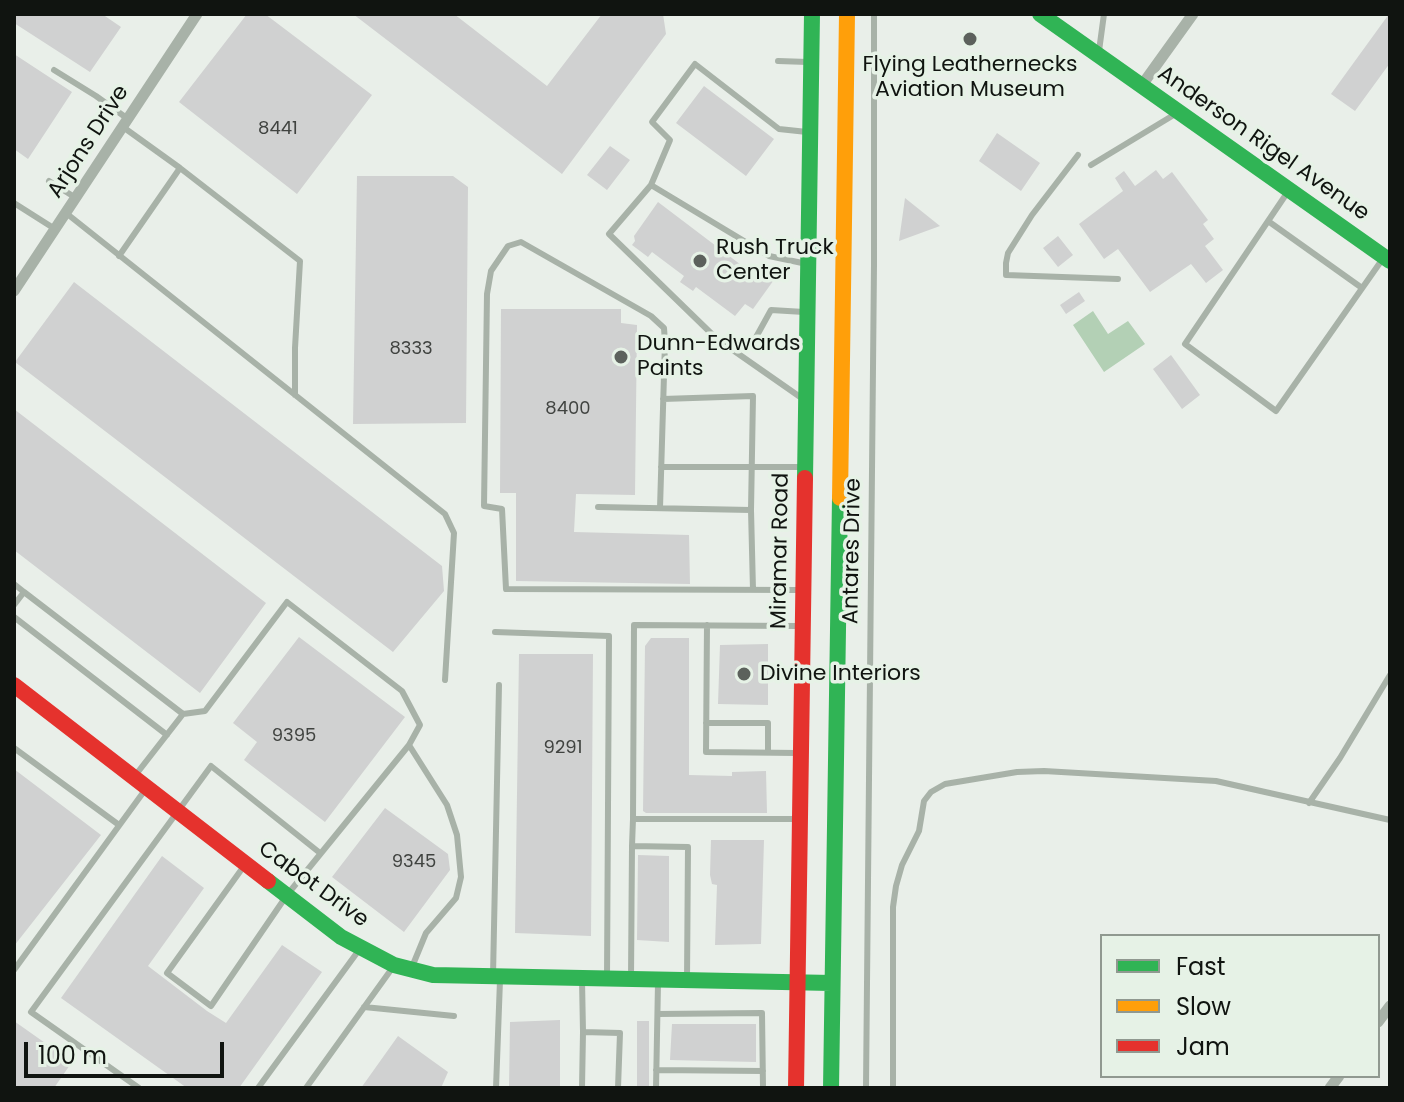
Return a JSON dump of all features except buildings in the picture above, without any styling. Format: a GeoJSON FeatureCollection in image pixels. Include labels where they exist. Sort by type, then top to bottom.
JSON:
{"type":"FeatureCollection","features":[{"type":"Feature","properties":{"kind":"main road","name":"Miramar Road"},"geometry":{"type":"LineString","coordinates":[[796,1088],[812,14]]}},
{"type":"Feature","properties":{"kind":"main road"},"geometry":{"type":"LineString","coordinates":[[831,1088],[847,14]]}},
{"type":"Feature","properties":{"kind":"main road","name":"Anderson Rigel Avenue"},"geometry":{"type":"LineString","coordinates":[[1040,14],[1387,259]]}},
{"type":"Feature","properties":{"kind":"main road","name":"Cabot Drive"},"geometry":{"type":"LineString","coordinates":[[16,690],[341,937],[394,965],[433,975],[832,983]]}},
{"type":"Feature","properties":{"kind":"street","name":"Arjons Drive"},"geometry":{"type":"LineString","coordinates":[[14,291],[197,14]]}},
{"type":"Feature","properties":{"kind":"street"},"geometry":{"type":"LineString","coordinates":[[1142,85],[1193,14]]}},
{"type":"Feature","properties":{"kind":"lane","name":"Antares Drive"},"geometry":{"type":"LineString","coordinates":[[866,1088],[874,14]]}},
{"type":"Feature","properties":{"kind":"lane"},"geometry":{"type":"LineString","coordinates":[[1104,14],[1104,59]]}},
{"type":"Feature","properties":{"kind":"lane"},"geometry":{"type":"LineString","coordinates":[[778,61],[811,62]]}},
{"type":"Feature","properties":{"kind":"lane"},"geometry":{"type":"LineString","coordinates":[[806,401],[717,339],[609,234],[651,185],[670,140],[652,122],[695,64],[779,129],[810,133]]}},
{"type":"Feature","properties":{"kind":"lane"},"geometry":{"type":"LineString","coordinates":[[54,70],[300,261],[295,395]]}},
{"type":"Feature","properties":{"kind":"lane"},"geometry":{"type":"LineString","coordinates":[[1091,165],[1179,112]]}},
{"type":"Feature","properties":{"kind":"lane"},"geometry":{"type":"LineString","coordinates":[[1078,155],[1032,215],[1008,253],[1006,275],[1118,279]]}},
{"type":"Feature","properties":{"kind":"lane"},"geometry":{"type":"LineString","coordinates":[[119,256],[180,168]]}},
{"type":"Feature","properties":{"kind":"lane"},"geometry":{"type":"LineString","coordinates":[[49,181],[76,198]]}},
{"type":"Feature","properties":{"kind":"lane"},"geometry":{"type":"LineString","coordinates":[[651,185],[769,256],[808,264]]}},
{"type":"Feature","properties":{"kind":"lane"},"geometry":{"type":"LineString","coordinates":[[1289,190],[1185,344],[1276,411],[1362,288],[1387,259]]}},
{"type":"Feature","properties":{"kind":"lane"},"geometry":{"type":"LineString","coordinates":[[14,203],[55,229]]}},
{"type":"Feature","properties":{"kind":"lane"},"geometry":{"type":"LineString","coordinates":[[66,213],[445,514],[454,533],[445,680]]}},
{"type":"Feature","properties":{"kind":"lane"},"geometry":{"type":"LineString","coordinates":[[1268,221],[1362,288]]}},
{"type":"Feature","properties":{"kind":"lane"},"geometry":{"type":"LineString","coordinates":[[660,508],[664,328],[651,316],[521,242],[508,246],[491,271],[487,294],[484,506],[502,509],[506,589],[803,590]]}},
{"type":"Feature","properties":{"kind":"lane"},"geometry":{"type":"LineString","coordinates":[[755,339],[771,310],[807,312]]}},
{"type":"Feature","properties":{"kind":"lane"},"geometry":{"type":"LineString","coordinates":[[663,399],[753,396],[753,590]]}},
{"type":"Feature","properties":{"kind":"lane"},"geometry":{"type":"LineString","coordinates":[[661,467],[805,467]]}},
{"type":"Feature","properties":{"kind":"lane"},"geometry":{"type":"LineString","coordinates":[[598,507],[751,510]]}},
{"type":"Feature","properties":{"kind":"lane"},"geometry":{"type":"LineString","coordinates":[[14,584],[183,714]]}},
{"type":"Feature","properties":{"kind":"lane"},"geometry":{"type":"LineString","coordinates":[[14,605],[24,592]]}},
{"type":"Feature","properties":{"kind":"lane"},"geometry":{"type":"LineString","coordinates":[[14,970],[119,825],[167,735],[183,714],[205,711],[287,602],[402,691],[420,725],[409,745],[287,895],[211,1006],[167,973],[246,864]]}},
{"type":"Feature","properties":{"kind":"lane"},"geometry":{"type":"LineString","coordinates":[[14,617],[167,735]]}},
{"type":"Feature","properties":{"kind":"lane"},"geometry":{"type":"LineString","coordinates":[[631,979],[634,625],[802,626]]}},
{"type":"Feature","properties":{"kind":"lane"},"geometry":{"type":"LineString","coordinates":[[707,625],[706,752],[800,753]]}},
{"type":"Feature","properties":{"kind":"lane"},"geometry":{"type":"LineString","coordinates":[[495,632],[609,636],[607,978]]}},
{"type":"Feature","properties":{"kind":"lane"},"geometry":{"type":"LineString","coordinates":[[1309,803],[1390,675]]}},
{"type":"Feature","properties":{"kind":"lane"},"geometry":{"type":"LineString","coordinates":[[496,1088],[499,685]]}},
{"type":"Feature","properties":{"kind":"lane"},"geometry":{"type":"LineString","coordinates":[[706,723],[768,723],[768,752]]}},
{"type":"Feature","properties":{"kind":"lane"},"geometry":{"type":"LineString","coordinates":[[409,745],[447,805],[457,835],[461,877],[456,898],[426,933],[411,971]]}},
{"type":"Feature","properties":{"kind":"lane"},"geometry":{"type":"LineString","coordinates":[[14,748],[119,825]]}},
{"type":"Feature","properties":{"kind":"lane"},"geometry":{"type":"LineString","coordinates":[[139,1088],[31,1012],[211,766],[320,853]]}},
{"type":"Feature","properties":{"kind":"lane"},"geometry":{"type":"LineString","coordinates":[[893,1088],[893,907],[896,886],[902,865],[919,831],[924,801],[931,792],[945,784],[1017,772],[1044,771],[1216,781],[1390,820]]}},
{"type":"Feature","properties":{"kind":"lane"},"geometry":{"type":"LineString","coordinates":[[633,819],[799,819]]}},
{"type":"Feature","properties":{"kind":"lane"},"geometry":{"type":"LineString","coordinates":[[632,846],[688,847],[687,980]]}},
{"type":"Feature","properties":{"kind":"lane"},"geometry":{"type":"LineString","coordinates":[[258,1088],[361,947]]}},
{"type":"Feature","properties":{"kind":"lane"},"geometry":{"type":"LineString","coordinates":[[306,1088],[394,965]]}},
{"type":"Feature","properties":{"kind":"lane"},"geometry":{"type":"LineString","coordinates":[[582,978],[582,1088]]}},
{"type":"Feature","properties":{"kind":"lane"},"geometry":{"type":"LineString","coordinates":[[656,1088],[659,979]]}},
{"type":"Feature","properties":{"kind":"lane"},"geometry":{"type":"LineString","coordinates":[[364,1007],[454,1016]]}},
{"type":"Feature","properties":{"kind":"lane"},"geometry":{"type":"LineString","coordinates":[[658,1014],[762,1013],[763,1088]]}},
{"type":"Feature","properties":{"kind":"lane"},"geometry":{"type":"LineString","coordinates":[[583,1032],[620,1033],[618,1088]]}},
{"type":"Feature","properties":{"kind":"lane"},"geometry":{"type":"LineString","coordinates":[[656,1070],[763,1071]]}},
{"type":"Feature","properties":{"kind":"shaded area"},"geometry":{"type":"Polygon","coordinates":[[[1093,311],[1108,334],[1128,321],[1145,344],[1104,372],[1073,325],[1093,311]]]}},
{"type":"Feature","properties":{"kind":"traffic: fast"},"geometry":{"type":"LineString","coordinates":[[805,478],[812,14]]}},
{"type":"Feature","properties":{"kind":"traffic: fast"},"geometry":{"type":"LineString","coordinates":[[1040,14],[1390,261]]}},
{"type":"Feature","properties":{"kind":"traffic: fast"},"geometry":{"type":"LineString","coordinates":[[831,1088],[840,498]]}},
{"type":"Feature","properties":{"kind":"traffic: fast"},"geometry":{"type":"LineString","coordinates":[[268,881],[341,937],[394,965],[433,975],[832,983]]}},
{"type":"Feature","properties":{"kind":"traffic: slow"},"geometry":{"type":"LineString","coordinates":[[840,498],[847,14]]}},
{"type":"Feature","properties":{"kind":"traffic: jam"},"geometry":{"type":"LineString","coordinates":[[796,1088],[805,478]]}},
{"type":"Feature","properties":{"kind":"traffic: jam"},"geometry":{"type":"LineString","coordinates":[[14,685],[268,881]]}},
{"type":"Feature","properties":{"kind":"place","name":"Flying Leathernecks Aviation Museum"},"geometry":{"type":"Point","coordinates":[970,39]}},
{"type":"Feature","properties":{"kind":"place","name":"Rush Truck Center"},"geometry":{"type":"Point","coordinates":[700,261]}},
{"type":"Feature","properties":{"kind":"place","name":"Dunn-Edwards Paints"},"geometry":{"type":"Point","coordinates":[621,357]}},
{"type":"Feature","properties":{"kind":"place","name":"Divine Interiors"},"geometry":{"type":"Point","coordinates":[744,674]}}]}
